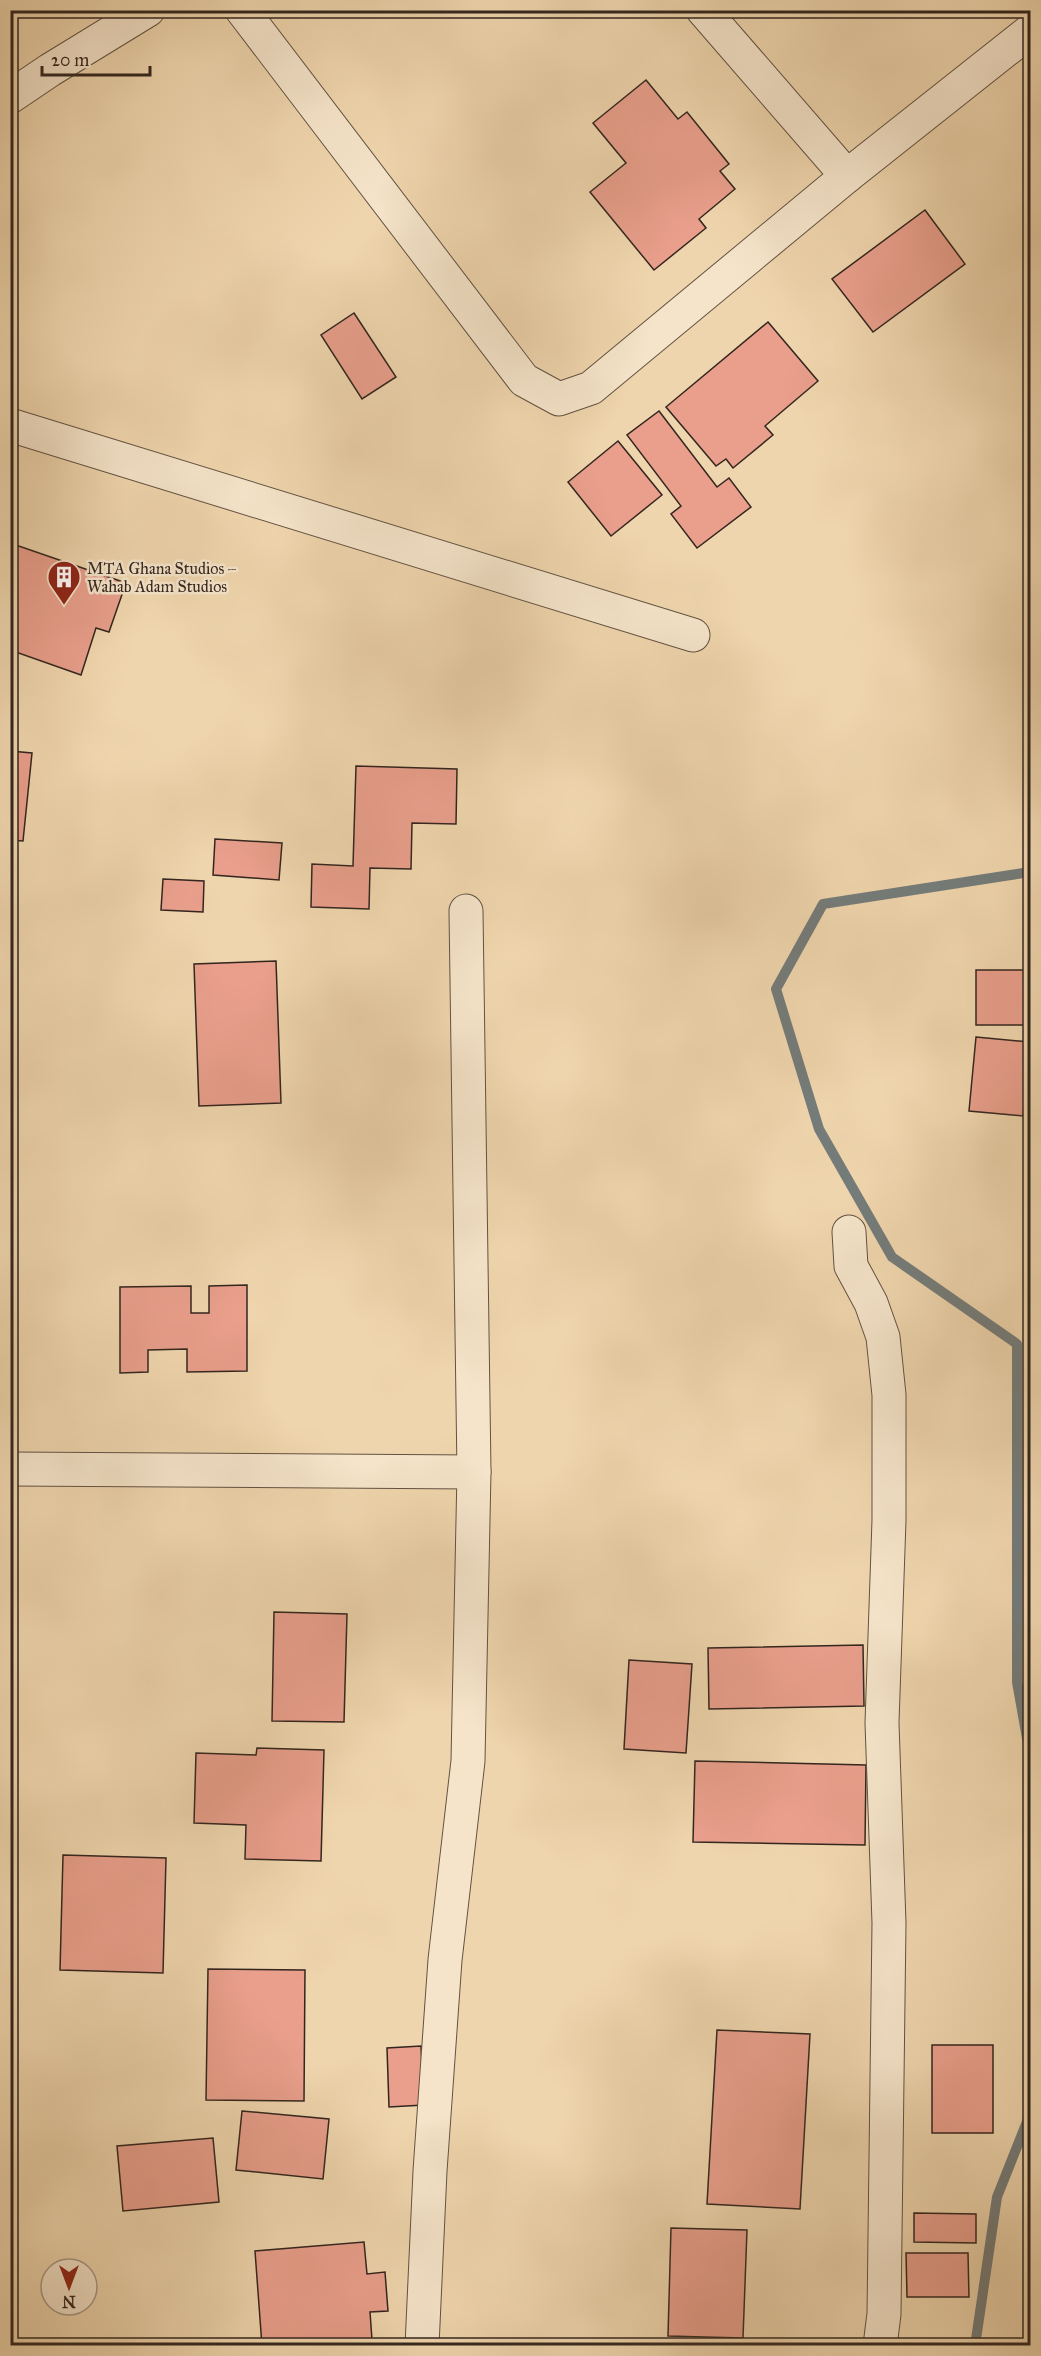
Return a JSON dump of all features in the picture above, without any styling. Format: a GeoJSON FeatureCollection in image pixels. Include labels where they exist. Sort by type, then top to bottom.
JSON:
{"type":"FeatureCollection","features":[{"type":"Feature","properties":{"kind":"street"},"geometry":{"type":"LineString","coordinates":[[10,97],[148,10]]}},
{"type":"Feature","properties":{"kind":"street"},"geometry":{"type":"LineString","coordinates":[[242,10],[524,380],[559,399],[591,388],[847,176],[1030,31]]}},
{"type":"Feature","properties":{"kind":"street"},"geometry":{"type":"LineString","coordinates":[[704,10],[847,176]]}},
{"type":"Feature","properties":{"kind":"street"},"geometry":{"type":"LineString","coordinates":[[10,425],[693,635]]}},
{"type":"Feature","properties":{"kind":"street"},"geometry":{"type":"LineString","coordinates":[[422,2346],[430,2171],[445,1960],[468,1761],[474,1472],[466,911]]}},
{"type":"Feature","properties":{"kind":"street"},"geometry":{"type":"LineString","coordinates":[[849,1232],[851,1266],[871,1303],[883,1337],[888,1395],[889,1520],[882,1723],[889,1934],[884,2314],[880,2346]]}},
{"type":"Feature","properties":{"kind":"street"},"geometry":{"type":"LineString","coordinates":[[10,1469],[474,1472]]}},
{"type":"Feature","properties":{"kind":"building"},"geometry":{"type":"Polygon","coordinates":[[[646,80],[678,119],[687,112],[729,164],[720,171],[735,189],[699,219],[706,228],[654,270],[590,192],[626,163],[593,123],[646,80]]]}},
{"type":"Feature","properties":{"kind":"building"},"geometry":{"type":"Polygon","coordinates":[[[925,210],[965,264],[873,332],[832,279],[925,210]]]}},
{"type":"Feature","properties":{"kind":"building"},"geometry":{"type":"Polygon","coordinates":[[[354,313],[396,377],[362,399],[321,335],[354,313]]]}},
{"type":"Feature","properties":{"kind":"building"},"geometry":{"type":"Polygon","coordinates":[[[768,322],[818,381],[765,426],[773,435],[733,468],[726,459],[716,466],[666,407],[768,322]]]}},
{"type":"Feature","properties":{"kind":"building"},"geometry":{"type":"Polygon","coordinates":[[[659,411],[717,487],[729,478],[751,507],[697,548],[671,514],[681,506],[627,435],[659,411]]]}},
{"type":"Feature","properties":{"kind":"building"},"geometry":{"type":"Polygon","coordinates":[[[618,441],[662,495],[611,536],[568,482],[618,441]]]}},
{"type":"Feature","properties":{"kind":"building","name":"MTA Ghana Studios – Wahab Adam Studios"},"geometry":{"type":"Polygon","coordinates":[[[10,543],[126,583],[109,632],[96,628],[81,675],[10,650],[10,543]]]}},
{"type":"Feature","properties":{"kind":"building"},"geometry":{"type":"Polygon","coordinates":[[[10,751],[32,753],[23,841],[10,840],[10,751]]]}},
{"type":"Feature","properties":{"kind":"building"},"geometry":{"type":"Polygon","coordinates":[[[356,766],[457,769],[456,824],[412,823],[411,869],[370,868],[369,909],[311,907],[312,864],[353,866],[356,766]]]}},
{"type":"Feature","properties":{"kind":"building"},"geometry":{"type":"Polygon","coordinates":[[[215,839],[282,843],[279,880],[213,875],[215,839]]]}},
{"type":"Feature","properties":{"kind":"building"},"geometry":{"type":"Polygon","coordinates":[[[163,879],[204,881],[203,912],[161,910],[163,879]]]}},
{"type":"Feature","properties":{"kind":"building"},"geometry":{"type":"Polygon","coordinates":[[[276,961],[281,1103],[199,1106],[194,964],[276,961]]]}},
{"type":"Feature","properties":{"kind":"building"},"geometry":{"type":"Polygon","coordinates":[[[976,970],[1030,970],[1030,1025],[976,1025],[976,970]]]}},
{"type":"Feature","properties":{"kind":"building"},"geometry":{"type":"Polygon","coordinates":[[[976,1037],[1030,1042],[1023,1116],[969,1111],[976,1037]]]}},
{"type":"Feature","properties":{"kind":"building"},"geometry":{"type":"Polygon","coordinates":[[[247,1285],[247,1371],[187,1372],[187,1349],[148,1350],[148,1372],[120,1373],[120,1287],[191,1286],[191,1313],[209,1313],[209,1286],[247,1285]]]}},
{"type":"Feature","properties":{"kind":"building"},"geometry":{"type":"Polygon","coordinates":[[[274,1612],[347,1614],[344,1722],[272,1721],[274,1612]]]}},
{"type":"Feature","properties":{"kind":"building"},"geometry":{"type":"Polygon","coordinates":[[[863,1645],[864,1706],[709,1709],[708,1648],[863,1645]]]}},
{"type":"Feature","properties":{"kind":"building"},"geometry":{"type":"Polygon","coordinates":[[[629,1660],[692,1664],[686,1753],[624,1749],[629,1660]]]}},
{"type":"Feature","properties":{"kind":"building"},"geometry":{"type":"Polygon","coordinates":[[[257,1748],[324,1750],[321,1861],[245,1859],[246,1825],[194,1823],[196,1753],[256,1755],[257,1748]]]}},
{"type":"Feature","properties":{"kind":"building"},"geometry":{"type":"Polygon","coordinates":[[[695,1761],[866,1765],[865,1845],[693,1842],[695,1761]]]}},
{"type":"Feature","properties":{"kind":"building"},"geometry":{"type":"Polygon","coordinates":[[[63,1855],[166,1858],[163,1973],[60,1970],[63,1855]]]}},
{"type":"Feature","properties":{"kind":"building"},"geometry":{"type":"Polygon","coordinates":[[[208,1969],[305,1970],[304,2101],[206,2100],[208,1969]]]}},
{"type":"Feature","properties":{"kind":"building"},"geometry":{"type":"Polygon","coordinates":[[[717,2030],[810,2034],[800,2209],[707,2204],[717,2030]]]}},
{"type":"Feature","properties":{"kind":"building"},"geometry":{"type":"Polygon","coordinates":[[[932,2045],[993,2045],[993,2133],[932,2133],[932,2045]]]}},
{"type":"Feature","properties":{"kind":"building"},"geometry":{"type":"Polygon","coordinates":[[[421,2046],[424,2105],[389,2107],[387,2048],[421,2046]]]}},
{"type":"Feature","properties":{"kind":"building"},"geometry":{"type":"Polygon","coordinates":[[[242,2111],[329,2119],[323,2179],[236,2170],[242,2111]]]}},
{"type":"Feature","properties":{"kind":"building"},"geometry":{"type":"Polygon","coordinates":[[[213,2138],[219,2202],[123,2211],[117,2146],[213,2138]]]}},
{"type":"Feature","properties":{"kind":"building"},"geometry":{"type":"Polygon","coordinates":[[[914,2213],[976,2214],[976,2243],[914,2242],[914,2213]]]}},
{"type":"Feature","properties":{"kind":"building"},"geometry":{"type":"Polygon","coordinates":[[[671,2228],[747,2230],[743,2338],[668,2336],[671,2228]]]}},
{"type":"Feature","properties":{"kind":"building"},"geometry":{"type":"Polygon","coordinates":[[[364,2242],[367,2274],[385,2272],[388,2311],[370,2312],[372,2340],[262,2346],[255,2251],[364,2242]]]}},
{"type":"Feature","properties":{"kind":"building"},"geometry":{"type":"Polygon","coordinates":[[[906,2253],[968,2253],[969,2297],[907,2297],[906,2253]]]}},
{"type":"Feature","properties":{"kind":"waterway"},"geometry":{"type":"LineString","coordinates":[[1030,872],[823,904],[776,989],[819,1129],[892,1257],[1017,1344],[1017,1682],[1030,1755]]}},
{"type":"Feature","properties":{"kind":"waterway"},"geometry":{"type":"LineString","coordinates":[[975,2346],[997,2197],[1030,2114]]}},
{"type":"Feature","properties":{"kind":"place","name":"MTA Ghana Studios – Wahab Adam Studios"},"geometry":{"type":"Point","coordinates":[64,606]}}]}
